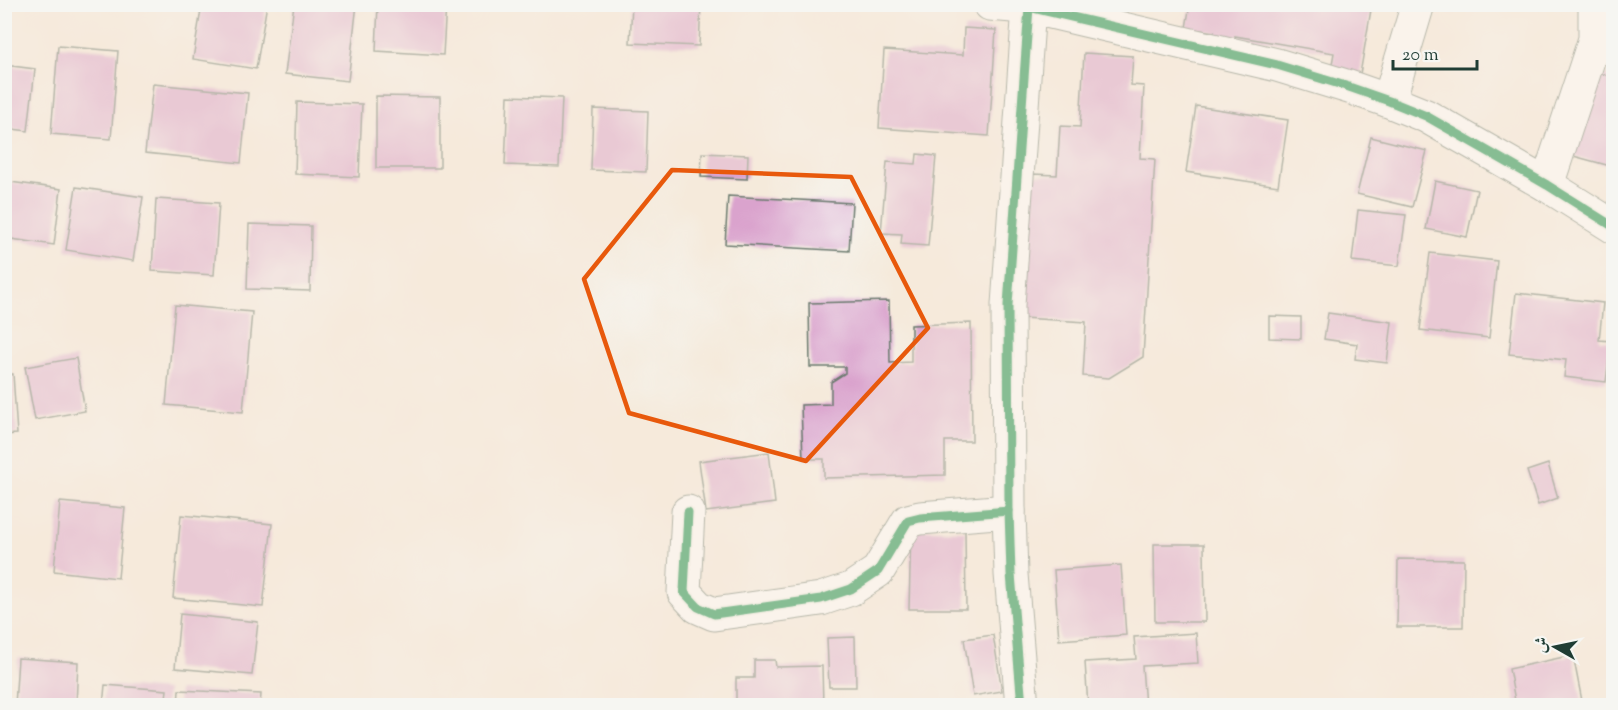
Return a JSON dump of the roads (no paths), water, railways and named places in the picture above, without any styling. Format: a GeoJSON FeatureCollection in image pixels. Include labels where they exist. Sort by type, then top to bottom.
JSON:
{"type":"FeatureCollection","features":[{"type":"Feature","properties":{"kind":"street"},"geometry":{"type":"LineString","coordinates":[[990,4],[1026,6],[1277,65],[1389,101],[1426,116],[1614,226]]}},
{"type":"Feature","properties":{"kind":"street"},"geometry":{"type":"LineString","coordinates":[[1389,101],[1419,4]]}},
{"type":"Feature","properties":{"kind":"street"},"geometry":{"type":"LineString","coordinates":[[1547,185],[1595,39],[1595,4]]}},
{"type":"Feature","properties":{"kind":"street"},"geometry":{"type":"LineString","coordinates":[[1022,705],[1011,574],[1008,305],[1026,6]]}},
{"type":"Feature","properties":{"kind":"street"},"geometry":{"type":"LineString","coordinates":[[688,512],[684,592],[698,607],[714,614],[821,599],[851,589],[878,571],[908,521],[920,518],[1009,511]]}}]}
